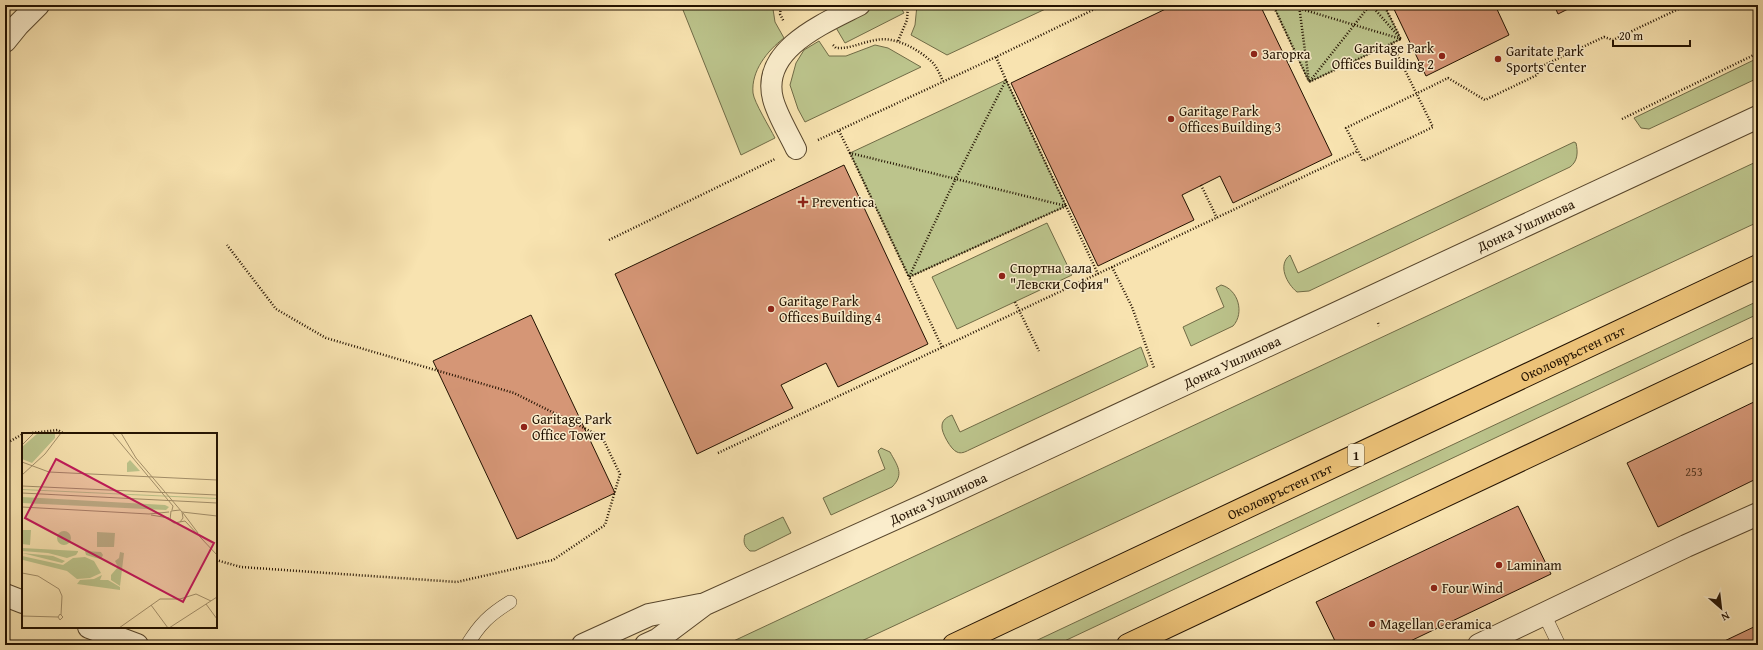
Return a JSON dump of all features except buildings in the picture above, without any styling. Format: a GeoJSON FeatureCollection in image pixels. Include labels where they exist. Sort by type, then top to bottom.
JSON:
{"type":"FeatureCollection","features":[{"type":"Feature","properties":{"kind":"highway","name":"Околовръстен път"},"geometry":{"type":"LineString","coordinates":[[954,645],[1758,266]]}},
{"type":"Feature","properties":{"kind":"highway"},"geometry":{"type":"LineString","coordinates":[[1128,645],[1758,348]]}},
{"type":"Feature","properties":{"kind":"street"},"geometry":{"type":"LineString","coordinates":[[5,41],[18,25],[38,5]]}},
{"type":"Feature","properties":{"kind":"street"},"geometry":{"type":"LineString","coordinates":[[796,149],[773,99],[772,80],[776,66],[797,40],[821,25],[860,5]]}},
{"type":"Feature","properties":{"kind":"street","name":"Донка Ушлинова"},"geometry":{"type":"LineString","coordinates":[[646,645],[657,640],[705,604],[927,504],[1758,117]]}},
{"type":"Feature","properties":{"kind":"street"},"geometry":{"type":"LineString","coordinates":[[1479,645],[1686,546],[1758,514]]}},
{"type":"Feature","properties":{"kind":"street"},"geometry":{"type":"LineString","coordinates":[[5,595],[22,602]]}},
{"type":"Feature","properties":{"kind":"street","name":"Донка Ушлинова"},"geometry":{"type":"LineString","coordinates":[[583,645],[649,615],[705,604]]}},
{"type":"Feature","properties":{"kind":"street"},"geometry":{"type":"LineString","coordinates":[[92,628],[136,645]]}},
{"type":"Feature","properties":{"kind":"lane"},"geometry":{"type":"LineString","coordinates":[[467,645],[479,626],[498,609],[510,602]]}},
{"type":"Feature","properties":{"kind":"lane"},"geometry":{"type":"LineString","coordinates":[[1544,614],[1560,645]]}},
{"type":"Feature","properties":{"kind":"path"},"geometry":{"type":"LineString","coordinates":[[898,41],[907,20],[908,5]]}},
{"type":"Feature","properties":{"kind":"path"},"geometry":{"type":"LineString","coordinates":[[609,240],[796,149],[839,131],[1103,5]]}},
{"type":"Feature","properties":{"kind":"path"},"geometry":{"type":"LineString","coordinates":[[1273,5],[1309,82]]}},
{"type":"Feature","properties":{"kind":"path"},"geometry":{"type":"LineString","coordinates":[[1288,5],[1401,40]]}},
{"type":"Feature","properties":{"kind":"path"},"geometry":{"type":"LineString","coordinates":[[1299,5],[1309,82]]}},
{"type":"Feature","properties":{"kind":"path"},"geometry":{"type":"LineString","coordinates":[[1309,82],[1370,5],[1401,40]]}},
{"type":"Feature","properties":{"kind":"path"},"geometry":{"type":"LineString","coordinates":[[1384,5],[1401,40]]}},
{"type":"Feature","properties":{"kind":"path"},"geometry":{"type":"LineString","coordinates":[[1392,44],[1416,94],[1433,127],[1363,161],[1346,128],[1416,94],[1448,78],[1485,100],[1536,75],[1540,67],[1604,37],[1613,40],[1687,5]]}},
{"type":"Feature","properties":{"kind":"path"},"geometry":{"type":"LineString","coordinates":[[821,25],[830,43],[836,48],[845,49],[876,40],[890,39],[906,44],[932,63],[943,81]]}},
{"type":"Feature","properties":{"kind":"path"},"geometry":{"type":"LineString","coordinates":[[1309,82],[1401,40]]}},
{"type":"Feature","properties":{"kind":"path"},"geometry":{"type":"LineString","coordinates":[[1622,119],[1758,53]]}},
{"type":"Feature","properties":{"kind":"path"},"geometry":{"type":"LineString","coordinates":[[996,57],[1098,274]]}},
{"type":"Feature","properties":{"kind":"path"},"geometry":{"type":"LineString","coordinates":[[909,277],[955,180],[1006,80]]}},
{"type":"Feature","properties":{"kind":"path"},"geometry":{"type":"LineString","coordinates":[[839,131],[942,347]]}},
{"type":"Feature","properties":{"kind":"path"},"geometry":{"type":"LineString","coordinates":[[718,453],[1358,151]]}},
{"type":"Feature","properties":{"kind":"path"},"geometry":{"type":"LineString","coordinates":[[850,153],[955,180],[1066,206]]}},
{"type":"Feature","properties":{"kind":"path"},"geometry":{"type":"LineString","coordinates":[[1201,185],[1217,218]]}},
{"type":"Feature","properties":{"kind":"path"},"geometry":{"type":"LineString","coordinates":[[909,277],[1066,206]]}},
{"type":"Feature","properties":{"kind":"path"},"geometry":{"type":"LineString","coordinates":[[217,560],[241,567],[457,582],[553,560],[605,525],[620,474],[602,437],[514,393],[326,338],[276,309],[226,245]]}},
{"type":"Feature","properties":{"kind":"path"},"geometry":{"type":"LineString","coordinates":[[1112,267],[1132,307],[1154,368]]}},
{"type":"Feature","properties":{"kind":"path"},"geometry":{"type":"LineString","coordinates":[[1015,302],[1039,351]]}},
{"type":"Feature","properties":{"kind":"path"},"geometry":{"type":"LineString","coordinates":[[32,433],[58,430],[62,433]]}},
{"type":"Feature","properties":{"kind":"path"},"geometry":{"type":"LineString","coordinates":[[5,444],[22,435]]}},
{"type":"Feature","properties":{"kind":"green space"},"geometry":{"type":"Polygon","coordinates":[[[681,5],[749,5],[773,9],[775,22],[784,38],[766,55],[757,69],[753,85],[753,93],[759,109],[775,138],[741,155],[681,5]]]}},
{"type":"Feature","properties":{"kind":"green space"},"geometry":{"type":"Polygon","coordinates":[[[877,5],[899,5],[904,13],[845,43],[835,26],[877,5]]]}},
{"type":"Feature","properties":{"kind":"green space"},"geometry":{"type":"Polygon","coordinates":[[[917,5],[1054,5],[947,55],[911,35],[915,25],[917,5]]]}},
{"type":"Feature","properties":{"kind":"green space"},"geometry":{"type":"Polygon","coordinates":[[[1273,5],[1384,5],[1401,39],[1309,82],[1273,5]]]}},
{"type":"Feature","properties":{"kind":"green space"},"geometry":{"type":"Polygon","coordinates":[[[819,41],[829,56],[846,56],[875,45],[888,48],[921,67],[805,122],[798,109],[790,85],[796,63],[804,50],[819,41]]]}},
{"type":"Feature","properties":{"kind":"green space"},"geometry":{"type":"Polygon","coordinates":[[[1758,58],[1758,78],[1649,129],[1641,128],[1634,118],[1758,58]]]}},
{"type":"Feature","properties":{"kind":"green space"},"geometry":{"type":"Polygon","coordinates":[[[1006,80],[1066,206],[909,277],[850,153],[1006,80]]]}},
{"type":"Feature","properties":{"kind":"green space"},"geometry":{"type":"Polygon","coordinates":[[[1574,142],[1576,143],[1577,156],[1575,162],[1570,167],[1309,291],[1297,292],[1293,289],[1287,279],[1284,264],[1290,255],[1298,273],[1574,142]]]}},
{"type":"Feature","properties":{"kind":"green space"},"geometry":{"type":"Polygon","coordinates":[[[1758,161],[1758,222],[853,645],[725,645],[1758,161]]]}},
{"type":"Feature","properties":{"kind":"green space","name":"Спортна зала \"Левски София\""},"geometry":{"type":"Polygon","coordinates":[[[1047,223],[1072,275],[957,329],[932,277],[1047,223]]]}},
{"type":"Feature","properties":{"kind":"green space"},"geometry":{"type":"Polygon","coordinates":[[[1221,285],[1232,291],[1238,302],[1239,315],[1237,321],[1233,326],[1191,346],[1183,327],[1224,307],[1216,288],[1221,285]]]}},
{"type":"Feature","properties":{"kind":"green space"},"geometry":{"type":"Polygon","coordinates":[[[1758,301],[1758,314],[1056,645],[1027,645],[1758,301]]]}},
{"type":"Feature","properties":{"kind":"green space"},"geometry":{"type":"Polygon","coordinates":[[[1141,347],[1148,366],[966,451],[960,453],[955,451],[945,436],[942,429],[942,424],[945,419],[952,415],[960,432],[1141,347]]]}},
{"type":"Feature","properties":{"kind":"green space"},"geometry":{"type":"Polygon","coordinates":[[[881,448],[890,452],[897,465],[899,474],[896,482],[892,487],[831,515],[823,498],[885,469],[878,451],[881,448]]]}},
{"type":"Feature","properties":{"kind":"green space"},"geometry":{"type":"Polygon","coordinates":[[[783,517],[791,533],[755,551],[750,551],[745,546],[745,535],[783,517]]]}},
{"type":"Feature","properties":{"kind":"place","name":"Загорка"},"geometry":{"type":"Point","coordinates":[1254,54]}},
{"type":"Feature","properties":{"kind":"place","name":"Garitage Park Offices Building 2"},"geometry":{"type":"Point","coordinates":[1442,56]}},
{"type":"Feature","properties":{"kind":"place","name":"Garitate Park Sports Center"},"geometry":{"type":"Point","coordinates":[1498,59]}},
{"type":"Feature","properties":{"kind":"place","name":"Garitage Park Offices Building 3"},"geometry":{"type":"Point","coordinates":[1171,119]}},
{"type":"Feature","properties":{"kind":"place","name":"Preventica"},"geometry":{"type":"Point","coordinates":[803,202]}},
{"type":"Feature","properties":{"kind":"place","name":"Спортна зала \"Левски София\""},"geometry":{"type":"Point","coordinates":[1002,276]}},
{"type":"Feature","properties":{"kind":"place","name":"Garitage Park Offices Building 4"},"geometry":{"type":"Point","coordinates":[771,309]}},
{"type":"Feature","properties":{"kind":"place","name":"Garitage Park Office Tower"},"geometry":{"type":"Point","coordinates":[524,427]}},
{"type":"Feature","properties":{"kind":"place","name":"Laminam"},"geometry":{"type":"Point","coordinates":[1499,565]}},
{"type":"Feature","properties":{"kind":"place","name":"Four Wind"},"geometry":{"type":"Point","coordinates":[1434,588]}},
{"type":"Feature","properties":{"kind":"place","name":"Magellan Ceramica"},"geometry":{"type":"Point","coordinates":[1372,624]}}]}
